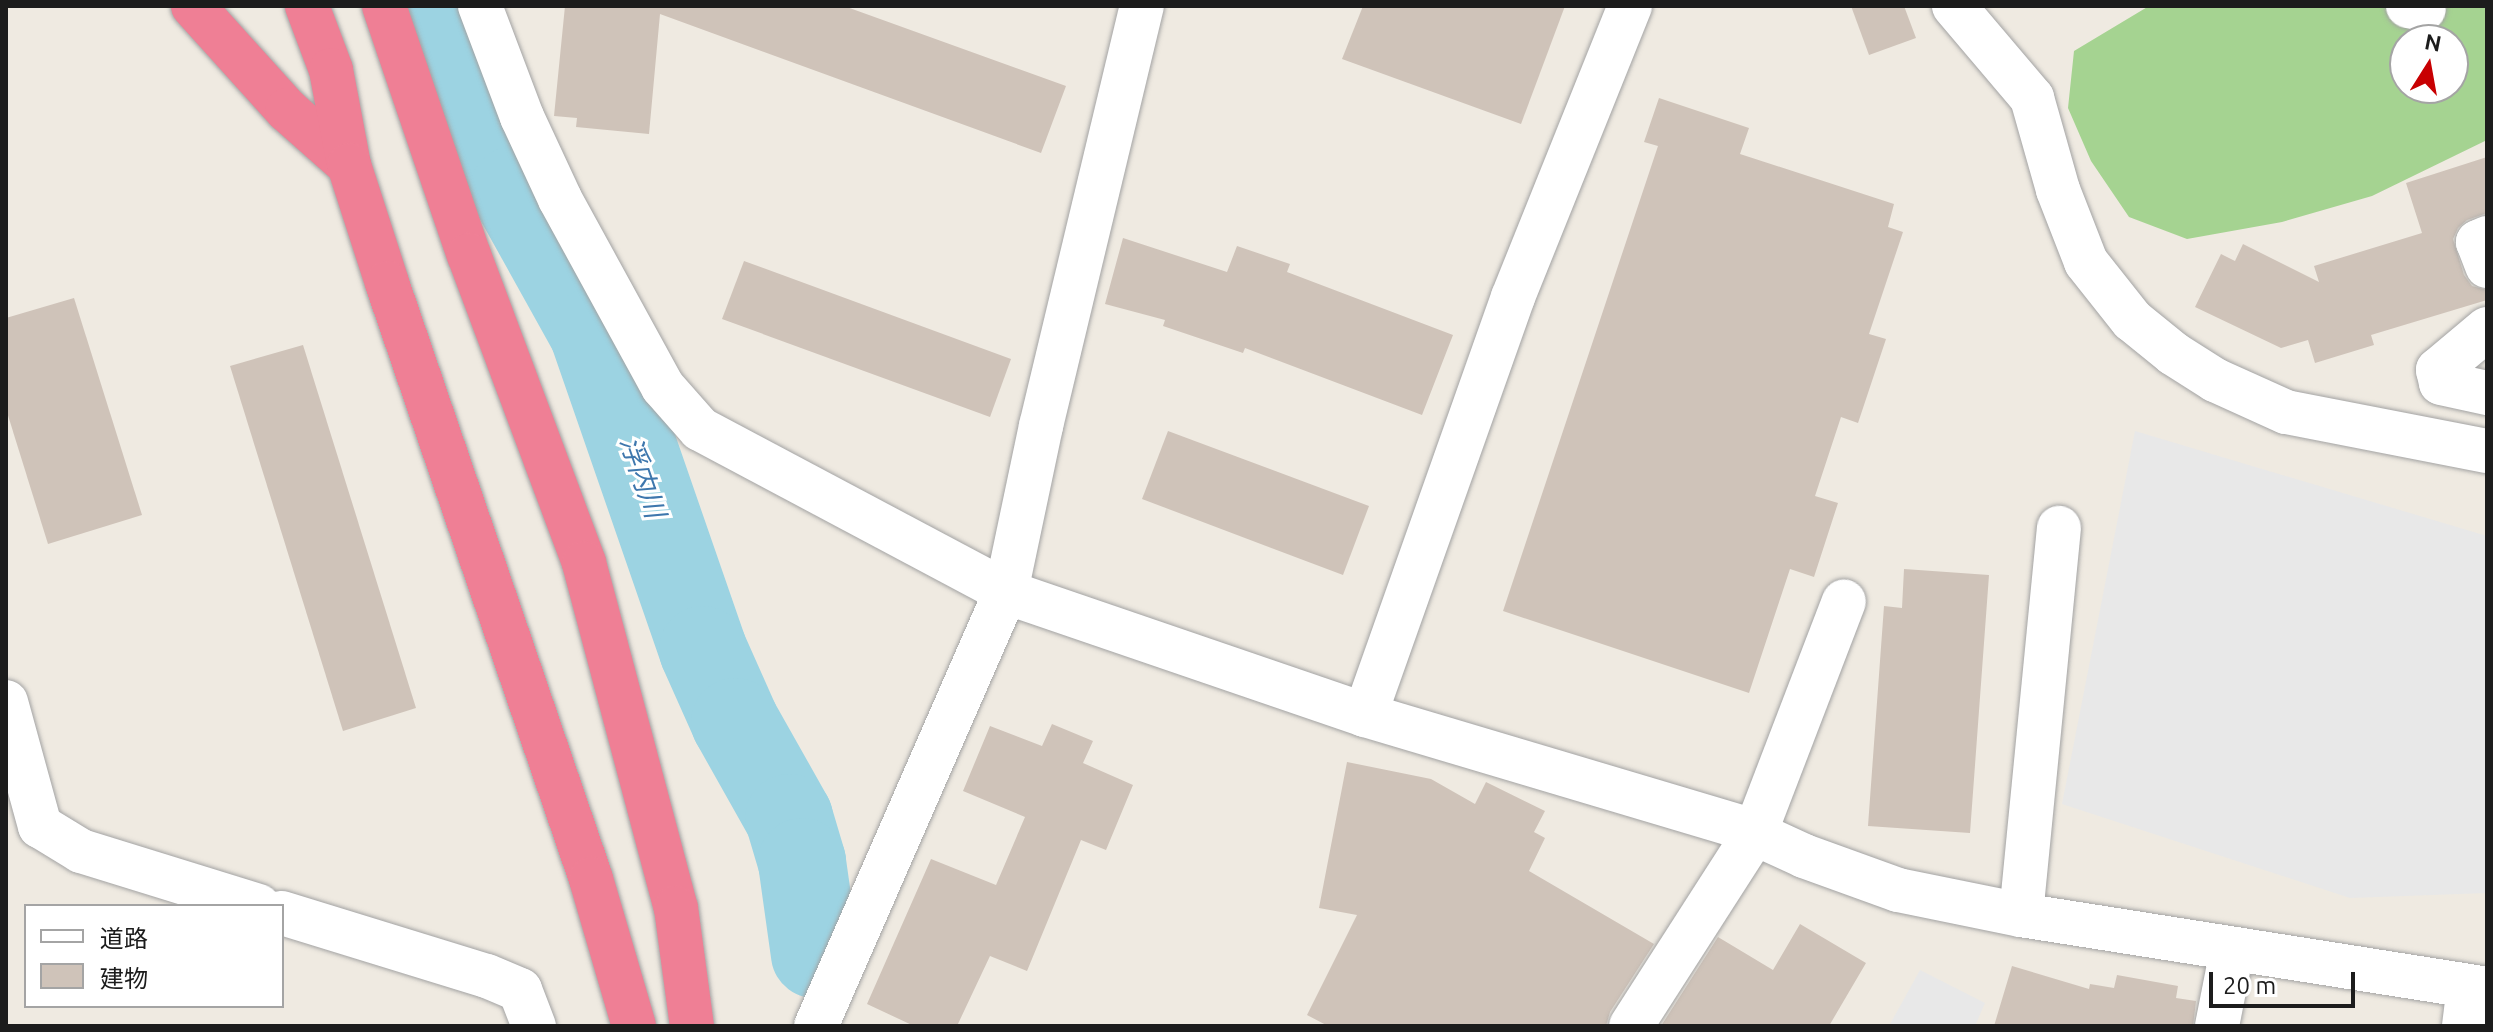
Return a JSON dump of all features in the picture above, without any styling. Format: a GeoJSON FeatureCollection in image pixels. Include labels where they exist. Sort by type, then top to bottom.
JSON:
{"type":"FeatureCollection","features":[{"type":"Feature","properties":{"kind":"highway"},"geometry":{"type":"LineString","coordinates":[[193,6],[287,110],[349,165]]}},
{"type":"Feature","properties":{"kind":"highway"},"geometry":{"type":"LineString","coordinates":[[307,6],[331,70],[349,165],[596,894],[634,1026]]}},
{"type":"Feature","properties":{"kind":"highway"},"geometry":{"type":"LineString","coordinates":[[384,6],[469,255],[584,563],[676,908],[692,1026]]}},
{"type":"Feature","properties":{"kind":"street"},"geometry":{"type":"LineString","coordinates":[[480,6],[522,117],[560,199],[663,387],[672,398],[700,429],[1006,592],[1365,715],[1755,833],[1804,856],[1898,890],[2021,915],[2232,950],[2473,1001]]}},
{"type":"Feature","properties":{"kind":"street"},"geometry":{"type":"LineString","coordinates":[[816,1026],[1006,592],[1041,426],[1142,6]]}},
{"type":"Feature","properties":{"kind":"street"},"geometry":{"type":"LineString","coordinates":[[1365,715],[1513,297],[1630,6]]}},
{"type":"Feature","properties":{"kind":"street"},"geometry":{"type":"LineString","coordinates":[[1954,6],[2032,98],[2058,190],[2086,262],[2132,320],[2174,354],[2215,380],[2286,412],[2487,451]]}},
{"type":"Feature","properties":{"kind":"street"},"geometry":{"type":"LineString","coordinates":[[2487,238],[2478,242],[2487,266]]}},
{"type":"Feature","properties":{"kind":"street"},"geometry":{"type":"LineString","coordinates":[[2487,329],[2438,370],[2441,383],[2487,393]]}},
{"type":"Feature","properties":{"kind":"street"},"geometry":{"type":"LineString","coordinates":[[2021,915],[2059,528]]}},
{"type":"Feature","properties":{"kind":"street"},"geometry":{"type":"LineString","coordinates":[[1631,1026],[1755,833],[1844,601]]}},
{"type":"Feature","properties":{"kind":"street"},"geometry":{"type":"LineString","coordinates":[[6,702],[40,826],[81,851],[253,904]]}},
{"type":"Feature","properties":{"kind":"street"},"geometry":{"type":"LineString","coordinates":[[284,914],[487,976],[520,990],[529,1005],[534,1026]]}},
{"type":"Feature","properties":{"kind":"street"},"geometry":{"type":"LineString","coordinates":[[2217,1026],[2232,950]]}},
{"type":"Feature","properties":{"kind":"green space"},"geometry":{"type":"Polygon","coordinates":[[[2149,6],[2487,6],[2487,140],[2372,196],[2282,222],[2187,239],[2129,217],[2091,161],[2068,108],[2074,51],[2149,6]]]}},
{"type":"Feature","properties":{"kind":"shaded area"},"geometry":{"type":"Polygon","coordinates":[[[2135,431],[2487,536],[2487,893],[2350,898],[2062,804],[2135,431]]]}},
{"type":"Feature","properties":{"kind":"shaded area"},"geometry":{"type":"Polygon","coordinates":[[[1920,970],[1985,1003],[1975,1026],[1889,1026],[1920,970]]]}},
{"type":"Feature","properties":{"kind":"building"},"geometry":{"type":"Polygon","coordinates":[[[565,6],[844,6],[1066,86],[1041,153],[660,14],[649,134],[576,127],[577,118],[554,116],[565,6]]]}},
{"type":"Feature","properties":{"kind":"building"},"geometry":{"type":"Polygon","coordinates":[[[1363,6],[1565,6],[1521,124],[1342,59],[1363,6]]]}},
{"type":"Feature","properties":{"kind":"building"},"geometry":{"type":"Polygon","coordinates":[[[1851,6],[1904,6],[1916,38],[1869,55],[1851,6]]]}},
{"type":"Feature","properties":{"kind":"building"},"geometry":{"type":"Polygon","coordinates":[[[1659,98],[1749,128],[1740,154],[1894,204],[1888,227],[1903,232],[1869,334],[1886,339],[1858,423],[1841,417],[1815,496],[1838,503],[1814,577],[1790,569],[1749,693],[1503,611],[1658,146],[1644,142],[1659,98]]]}},
{"type":"Feature","properties":{"kind":"building"},"geometry":{"type":"Polygon","coordinates":[[[2487,157],[2487,213],[2467,220],[2458,228],[2453,239],[2464,275],[2472,286],[2487,290],[2487,300],[2371,335],[2374,345],[2315,363],[2308,340],[2281,348],[2195,307],[2221,254],[2235,261],[2243,244],[2319,282],[2314,266],[2422,233],[2406,183],[2487,157]]]}},
{"type":"Feature","properties":{"kind":"building"},"geometry":{"type":"Polygon","coordinates":[[[1123,238],[1227,272],[1237,246],[1290,264],[1287,272],[1453,335],[1422,415],[1245,348],[1243,353],[1163,326],[1165,320],[1105,304],[1123,238]]]}},
{"type":"Feature","properties":{"kind":"building"},"geometry":{"type":"Polygon","coordinates":[[[744,261],[1011,359],[990,417],[722,319],[744,261]]]}},
{"type":"Feature","properties":{"kind":"building"},"geometry":{"type":"Polygon","coordinates":[[[74,298],[142,515],[48,544],[6,409],[6,318],[74,298]]]}},
{"type":"Feature","properties":{"kind":"building"},"geometry":{"type":"Polygon","coordinates":[[[303,345],[416,708],[343,731],[230,366],[303,345]]]}},
{"type":"Feature","properties":{"kind":"building"},"geometry":{"type":"Polygon","coordinates":[[[1168,431],[1369,506],[1343,575],[1142,499],[1168,431]]]}},
{"type":"Feature","properties":{"kind":"building"},"geometry":{"type":"Polygon","coordinates":[[[1904,569],[1989,575],[1970,833],[1868,826],[1884,606],[1902,608],[1904,569]]]}},
{"type":"Feature","properties":{"kind":"building"},"geometry":{"type":"Polygon","coordinates":[[[1052,724],[1093,741],[1083,763],[1133,785],[1106,850],[1081,840],[1027,971],[990,956],[957,1026],[914,1026],[867,1004],[931,859],[996,885],[1025,817],[963,791],[990,726],[1042,746],[1052,724]]]}},
{"type":"Feature","properties":{"kind":"building"},"geometry":{"type":"Polygon","coordinates":[[[1347,762],[1431,779],[1475,804],[1486,782],[1545,811],[1534,832],[1545,838],[1529,871],[1654,944],[1610,1012],[1606,1026],[1328,1026],[1307,1015],[1357,915],[1319,908],[1347,762]]]}},
{"type":"Feature","properties":{"kind":"building"},"geometry":{"type":"Polygon","coordinates":[[[1800,924],[1866,963],[1829,1026],[1661,1026],[1718,937],[1773,970],[1800,924]]]}},
{"type":"Feature","properties":{"kind":"building"},"geometry":{"type":"Polygon","coordinates":[[[2012,966],[2089,989],[2090,984],[2114,988],[2117,975],[2178,986],[2176,998],[2196,1001],[2193,1026],[1994,1026],[2012,966]]]}},
{"type":"Feature","properties":{"kind":"waterway","name":"浮内川"},"geometry":{"type":"LineString","coordinates":[[449,6],[514,190],[593,332],[703,650],[735,722],[789,818],[802,862],[815,954]]}}]}
